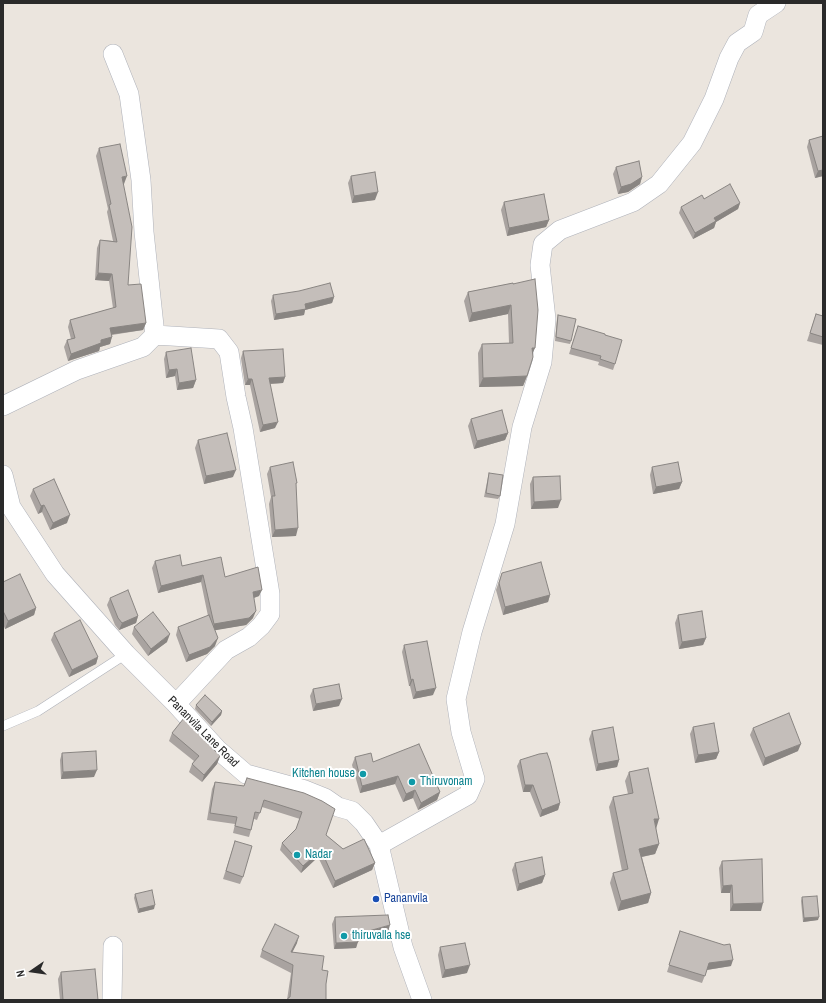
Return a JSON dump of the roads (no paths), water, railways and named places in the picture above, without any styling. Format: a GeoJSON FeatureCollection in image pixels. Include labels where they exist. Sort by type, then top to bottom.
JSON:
{"type":"FeatureCollection","features":[{"type":"Feature","properties":{"kind":"street"},"geometry":{"type":"LineString","coordinates":[[379,845],[468,795],[475,779],[461,732],[456,698],[472,632],[505,524],[522,427],[542,362],[546,319],[540,264],[544,244],[560,230],[632,202],[659,184],[692,143],[714,99],[729,58],[737,43],[753,32],[758,15],[776,3]]}},
{"type":"Feature","properties":{"kind":"street"},"geometry":{"type":"LineString","coordinates":[[113,54],[129,94],[141,180],[144,232],[155,336]]}},
{"type":"Feature","properties":{"kind":"street"},"geometry":{"type":"LineString","coordinates":[[3,406],[77,370],[143,347],[155,336],[219,338],[229,352],[270,594],[270,614],[261,626],[249,637],[226,650],[176,704]]}},
{"type":"Feature","properties":{"kind":"street","name":"Pananvila Lane Road"},"geometry":{"type":"LineString","coordinates":[[3,475],[11,507],[55,574],[126,654],[176,704],[217,749],[246,774],[305,790],[325,798],[338,807],[352,811],[364,823],[379,845],[403,947],[422,1000]]}},
{"type":"Feature","properties":{"kind":"street"},"geometry":{"type":"LineString","coordinates":[[112,1000],[113,946]]}},
{"type":"Feature","properties":{"kind":"lane"},"geometry":{"type":"LineString","coordinates":[[3,726],[38,711],[126,654]]}},
{"type":"Feature","properties":{"kind":"place","name":"Kitchen house"},"geometry":{"type":"Point","coordinates":[363,774]}},
{"type":"Feature","properties":{"kind":"place","name":"Thiruvonam"},"geometry":{"type":"Point","coordinates":[412,782]}},
{"type":"Feature","properties":{"kind":"place","name":"Nadar"},"geometry":{"type":"Point","coordinates":[297,855]}},
{"type":"Feature","properties":{"kind":"place","name":"Pananvila"},"geometry":{"type":"Point","coordinates":[376,899]}},
{"type":"Feature","properties":{"kind":"place","name":"thiruvalla hse"},"geometry":{"type":"Point","coordinates":[344,936]}}]}
